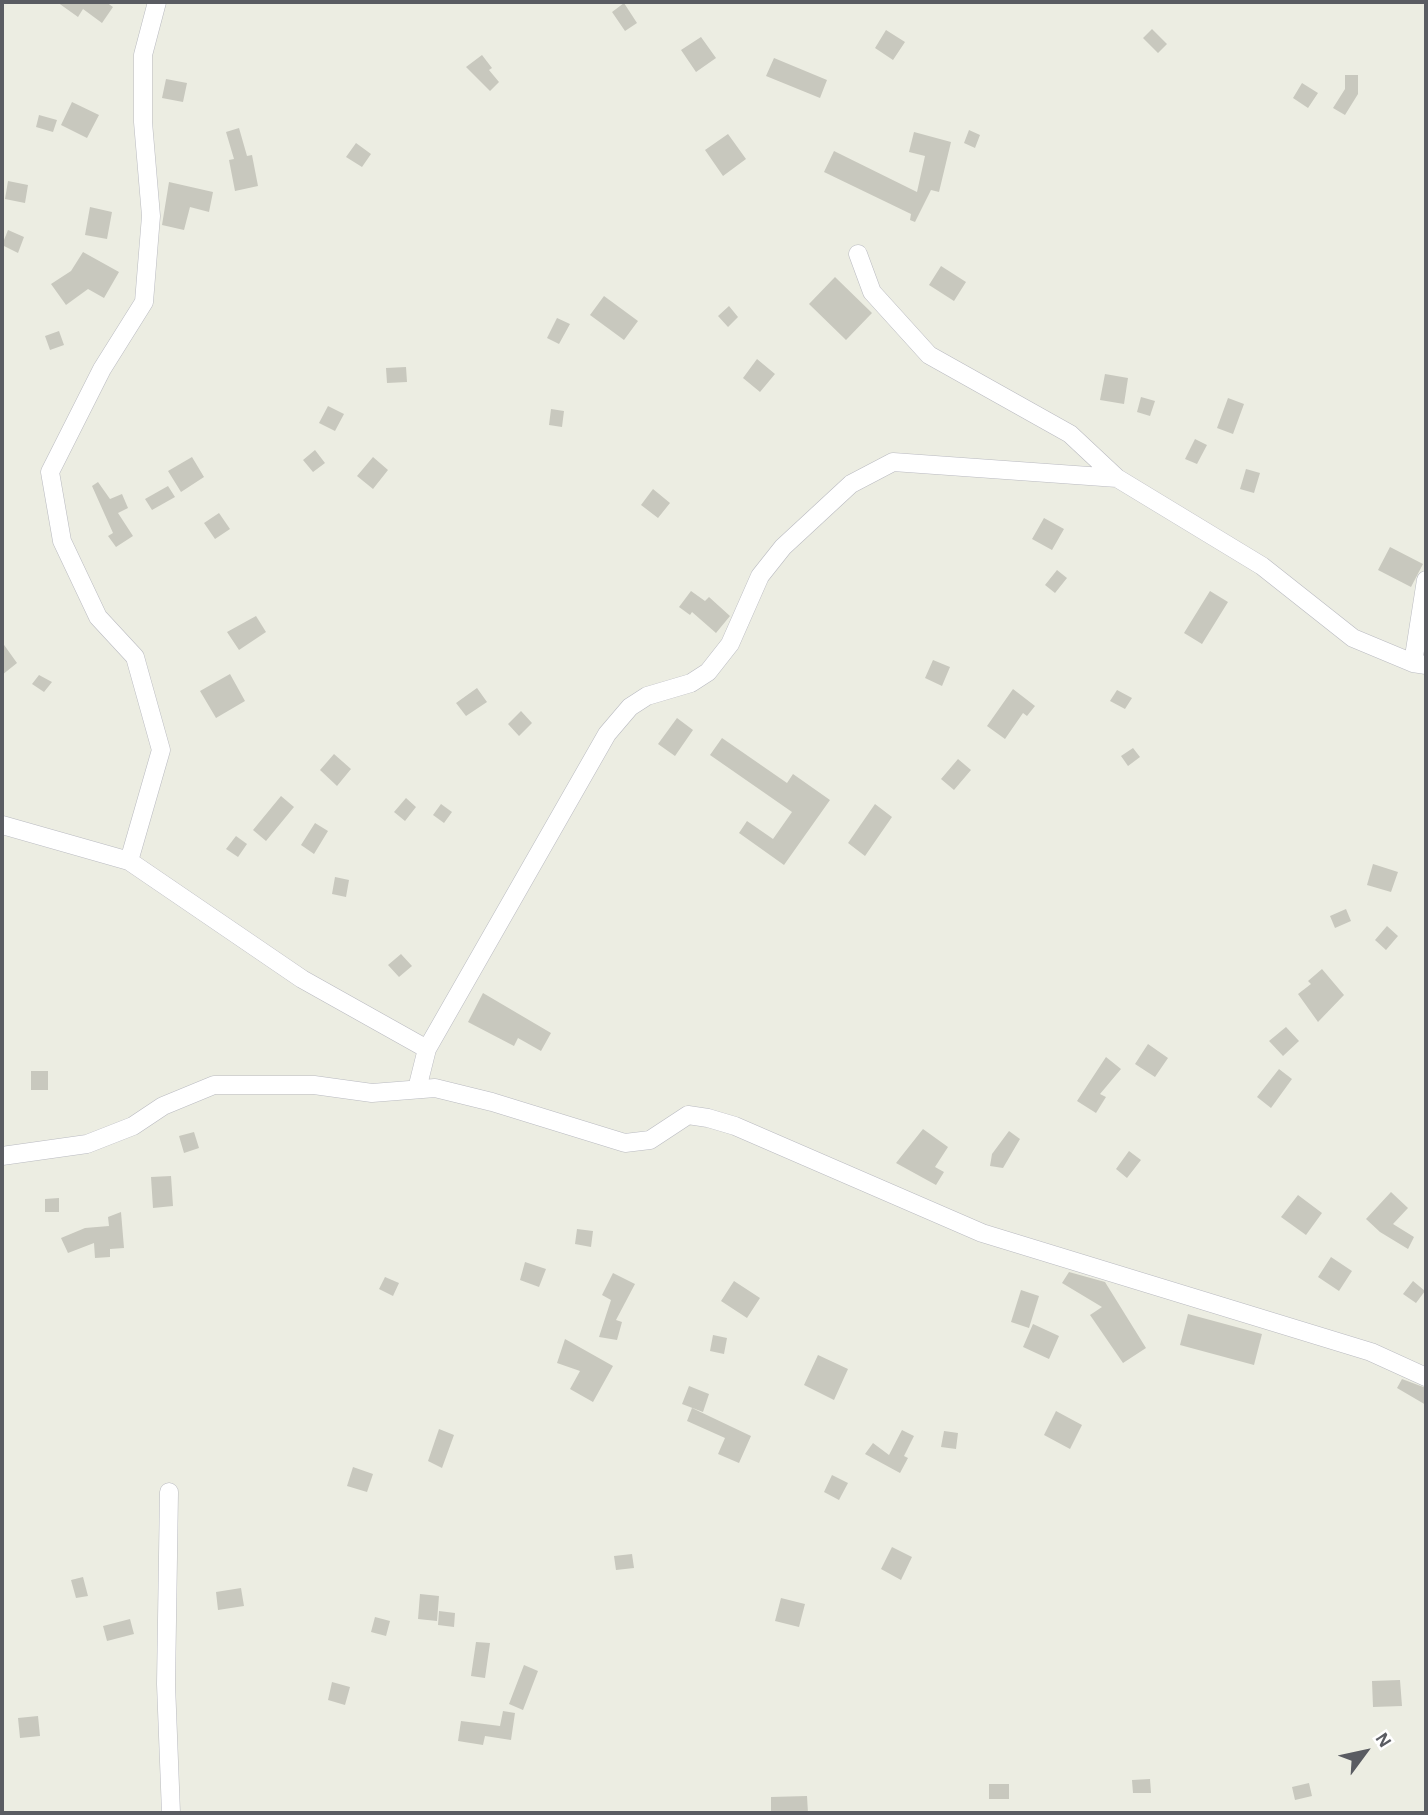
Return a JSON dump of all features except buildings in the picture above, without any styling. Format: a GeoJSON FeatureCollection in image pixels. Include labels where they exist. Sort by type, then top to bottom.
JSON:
{"type":"FeatureCollection","features":[{"type":"Feature","properties":{"kind":"street"},"geometry":{"type":"LineString","coordinates":[[129,861],[160,750],[135,657],[98,617],[62,541],[50,472],[102,369],[144,302],[151,216],[144,122],[143,55],[157,2]]}},
{"type":"Feature","properties":{"kind":"street"},"geometry":{"type":"LineString","coordinates":[[858,254],[872,292],[929,355],[1070,434],[1117,478],[1262,566],[1353,638],[1420,664],[1426,580]]}},
{"type":"Feature","properties":{"kind":"street"},"geometry":{"type":"LineString","coordinates":[[417,1090],[427,1049],[607,734],[630,707],[647,696],[691,683],[708,672],[730,644],[760,576],[783,547],[850,484],[893,462],[1117,478]]}},
{"type":"Feature","properties":{"kind":"street"},"geometry":{"type":"LineString","coordinates":[[2,825],[129,861],[302,979],[427,1049]]}},
{"type":"Feature","properties":{"kind":"street"},"geometry":{"type":"LineString","coordinates":[[2,1156],[87,1144],[133,1126],[163,1106],[214,1085],[314,1085],[372,1093],[435,1088],[492,1102],[625,1143],[650,1140],[688,1115],[708,1118],[735,1126],[982,1233],[1371,1352],[1426,1377]]}},
{"type":"Feature","properties":{"kind":"street"},"geometry":{"type":"LineString","coordinates":[[169,1492],[166,1684],[171,1813]]}}]}
